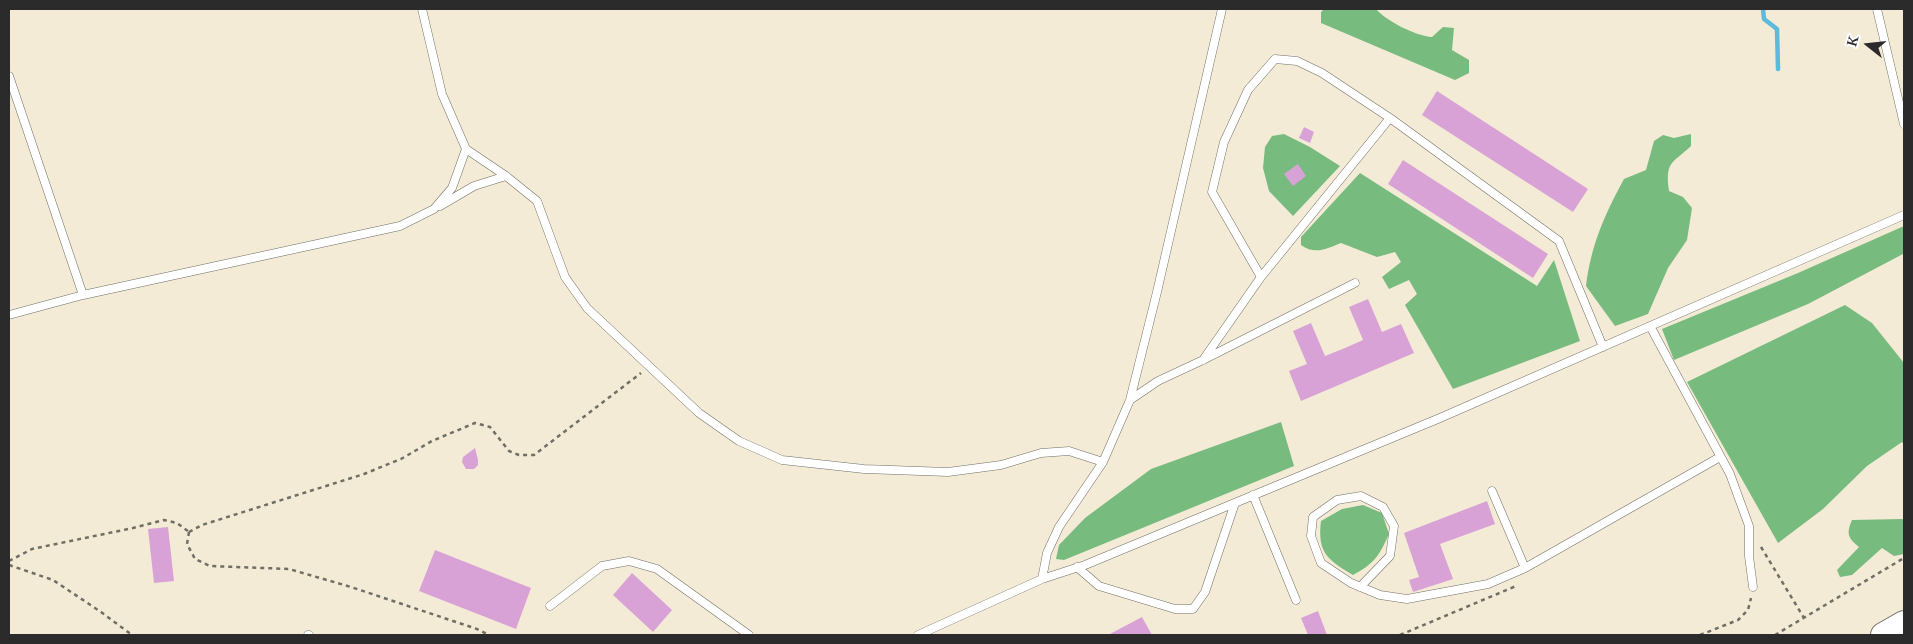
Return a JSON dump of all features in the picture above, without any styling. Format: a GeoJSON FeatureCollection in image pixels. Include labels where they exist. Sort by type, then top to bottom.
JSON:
{"type":"FeatureCollection","features":[{"type":"Feature","properties":{"kind":"main road"},"geometry":{"type":"LineString","coordinates":[[1883,635],[1904,623]]}},
{"type":"Feature","properties":{"kind":"lane"},"geometry":{"type":"LineString","coordinates":[[422,9],[442,94],[466,149],[506,176],[537,201],[565,277],[587,308],[699,413],[739,441],[782,460],[864,469],[948,472],[1001,465],[1041,453],[1069,452],[1103,462]]}},
{"type":"Feature","properties":{"kind":"lane"},"geometry":{"type":"LineString","coordinates":[[1042,580],[1047,554],[1059,527],[1103,462],[1130,400],[1157,292],[1222,9]]}},
{"type":"Feature","properties":{"kind":"lane"},"geometry":{"type":"LineString","coordinates":[[1877,9],[1904,124]]}},
{"type":"Feature","properties":{"kind":"lane"},"geometry":{"type":"LineString","coordinates":[[1261,277],[1212,192],[1224,142],[1248,90],[1275,59],[1298,61],[1322,73],[1390,118],[1559,241],[1603,347]]}},
{"type":"Feature","properties":{"kind":"lane"},"geometry":{"type":"LineString","coordinates":[[9,76],[83,295]]}},
{"type":"Feature","properties":{"kind":"lane"},"geometry":{"type":"LineString","coordinates":[[1203,360],[1261,277],[1390,118]]}},
{"type":"Feature","properties":{"kind":"lane"},"geometry":{"type":"LineString","coordinates":[[434,210],[452,188],[466,149]]}},
{"type":"Feature","properties":{"kind":"lane"},"geometry":{"type":"LineString","coordinates":[[9,315],[83,295],[400,226],[434,210],[474,186],[506,176]]}},
{"type":"Feature","properties":{"kind":"lane"},"geometry":{"type":"LineString","coordinates":[[918,635],[1042,580],[1440,418],[1904,215]]}},
{"type":"Feature","properties":{"kind":"lane"},"geometry":{"type":"LineString","coordinates":[[1130,400],[1158,380],[1203,360],[1355,283]]}},
{"type":"Feature","properties":{"kind":"lane"},"geometry":{"type":"LineString","coordinates":[[1650,326],[1730,474],[1749,526],[1748,556],[1753,587]]}},
{"type":"Feature","properties":{"kind":"lane"},"geometry":{"type":"LineString","coordinates":[[1360,587],[1390,556],[1394,526],[1382,507],[1361,496],[1337,500],[1313,517],[1311,536],[1321,563],[1360,587],[1380,595],[1408,599],[1488,584],[1526,568],[1720,457]]}},
{"type":"Feature","properties":{"kind":"lane"},"geometry":{"type":"LineString","coordinates":[[1492,491],[1526,568]]}},
{"type":"Feature","properties":{"kind":"lane"},"geometry":{"type":"LineString","coordinates":[[1253,495],[1296,600]]}},
{"type":"Feature","properties":{"kind":"lane"},"geometry":{"type":"LineString","coordinates":[[1077,567],[1099,586],[1175,609],[1193,609],[1205,592],[1235,502]]}},
{"type":"Feature","properties":{"kind":"lane"},"geometry":{"type":"LineString","coordinates":[[550,606],[602,566],[629,561],[657,569],[748,635]]}},
{"type":"Feature","properties":{"kind":"path"},"geometry":{"type":"LineString","coordinates":[[489,635],[477,629],[351,587],[289,569],[210,566],[195,560],[186,544],[189,532],[202,525],[364,474],[401,459],[432,441],[475,423],[490,427],[510,451],[519,455],[534,455],[650,366]]}},
{"type":"Feature","properties":{"kind":"path"},"geometry":{"type":"LineString","coordinates":[[9,561],[32,549],[164,520],[177,523],[189,532]]}},
{"type":"Feature","properties":{"kind":"path"},"geometry":{"type":"LineString","coordinates":[[1749,526],[1804,618]]}},
{"type":"Feature","properties":{"kind":"path"},"geometry":{"type":"LineString","coordinates":[[1775,635],[1904,558]]}},
{"type":"Feature","properties":{"kind":"path"},"geometry":{"type":"LineString","coordinates":[[9,565],[53,580],[132,635]]}},
{"type":"Feature","properties":{"kind":"path"},"geometry":{"type":"LineString","coordinates":[[1400,635],[1514,587],[1522,582],[1526,568]]}},
{"type":"Feature","properties":{"kind":"path"},"geometry":{"type":"LineString","coordinates":[[1700,635],[1738,620],[1748,610],[1753,587]]}},
{"type":"Feature","properties":{"kind":"green space"},"geometry":{"type":"Polygon","coordinates":[[[1324,9],[1376,9],[1402,27],[1425,36],[1432,37],[1443,27],[1454,28],[1452,50],[1469,60],[1469,73],[1455,80],[1321,23],[1321,12],[1324,9]]]}},
{"type":"Feature","properties":{"kind":"green space"},"geometry":{"type":"Polygon","coordinates":[[[1284,134],[1310,147],[1340,166],[1293,216],[1269,191],[1263,168],[1265,147],[1272,136],[1284,134]]]}},
{"type":"Feature","properties":{"kind":"green space"},"geometry":{"type":"Polygon","coordinates":[[[1691,134],[1691,146],[1671,164],[1668,174],[1669,191],[1683,197],[1692,208],[1687,240],[1668,268],[1648,314],[1615,326],[1586,286],[1591,257],[1600,230],[1624,179],[1646,170],[1654,141],[1663,135],[1674,138],[1691,134]]]}},
{"type":"Feature","properties":{"kind":"green space"},"geometry":{"type":"Polygon","coordinates":[[[1360,173],[1537,286],[1554,260],[1580,341],[1453,389],[1405,305],[1417,294],[1409,280],[1389,289],[1382,277],[1401,262],[1395,252],[1377,257],[1341,243],[1316,250],[1311,250],[1301,245],[1301,237],[1360,173]]]}},
{"type":"Feature","properties":{"kind":"green space"},"geometry":{"type":"Polygon","coordinates":[[[1904,226],[1903,254],[1808,304],[1674,360],[1662,329],[1798,273],[1904,226]]]}},
{"type":"Feature","properties":{"kind":"green space"},"geometry":{"type":"Polygon","coordinates":[[[1845,305],[1872,323],[1904,363],[1904,445],[1902,442],[1867,466],[1823,509],[1778,543],[1687,382],[1845,305]]]}},
{"type":"Feature","properties":{"kind":"green space"},"geometry":{"type":"Polygon","coordinates":[[[1281,422],[1294,466],[1064,560],[1056,559],[1059,545],[1085,518],[1151,469],[1281,422]]]}},
{"type":"Feature","properties":{"kind":"green space"},"geometry":{"type":"Polygon","coordinates":[[[1363,505],[1382,513],[1389,534],[1376,558],[1353,575],[1337,565],[1326,554],[1321,541],[1321,521],[1342,509],[1363,505]]]}},
{"type":"Feature","properties":{"kind":"green space"},"geometry":{"type":"Polygon","coordinates":[[[1852,520],[1904,520],[1904,554],[1894,556],[1882,548],[1852,575],[1840,577],[1837,570],[1859,547],[1852,541],[1849,535],[1852,520]]]}},
{"type":"Feature","properties":{"kind":"building"},"geometry":{"type":"Polygon","coordinates":[[[1437,91],[1588,189],[1573,212],[1422,115],[1437,91]]]}},
{"type":"Feature","properties":{"kind":"building"},"geometry":{"type":"Polygon","coordinates":[[[1304,127],[1314,132],[1310,143],[1299,138],[1304,127]]]}},
{"type":"Feature","properties":{"kind":"building"},"geometry":{"type":"Polygon","coordinates":[[[1403,160],[1548,254],[1533,278],[1388,184],[1403,160]]]}},
{"type":"Feature","properties":{"kind":"building"},"geometry":{"type":"Polygon","coordinates":[[[1298,164],[1306,176],[1293,186],[1284,174],[1298,164]]]}},
{"type":"Feature","properties":{"kind":"building"},"geometry":{"type":"Polygon","coordinates":[[[1368,299],[1382,332],[1401,324],[1414,353],[1301,401],[1289,371],[1307,364],[1293,331],[1311,323],[1325,356],[1345,348],[1363,340],[1349,307],[1368,299]]]}},
{"type":"Feature","properties":{"kind":"building"},"geometry":{"type":"Polygon","coordinates":[[[475,448],[478,465],[474,469],[466,469],[462,462],[463,457],[475,448]]]}},
{"type":"Feature","properties":{"kind":"building"},"geometry":{"type":"Polygon","coordinates":[[[1487,501],[1495,524],[1440,544],[1453,579],[1413,592],[1409,580],[1419,577],[1404,533],[1487,501]]]}},
{"type":"Feature","properties":{"kind":"building"},"geometry":{"type":"Polygon","coordinates":[[[168,527],[174,581],[154,583],[148,529],[168,527]]]}},
{"type":"Feature","properties":{"kind":"building"},"geometry":{"type":"Polygon","coordinates":[[[435,550],[531,588],[516,629],[419,591],[435,550]]]}},
{"type":"Feature","properties":{"kind":"building"},"geometry":{"type":"Polygon","coordinates":[[[632,573],[672,610],[653,632],[613,595],[632,573]]]}},
{"type":"Feature","properties":{"kind":"building"},"geometry":{"type":"Polygon","coordinates":[[[1318,611],[1327,635],[1308,635],[1301,618],[1318,611]]]}},
{"type":"Feature","properties":{"kind":"building"},"geometry":{"type":"Polygon","coordinates":[[[1142,617],[1152,635],[1108,635],[1142,617]]]}},
{"type":"Feature","properties":{"kind":"waterway"},"geometry":{"type":"LineString","coordinates":[[1763,9],[1764,19],[1777,29],[1778,69]]}}]}
